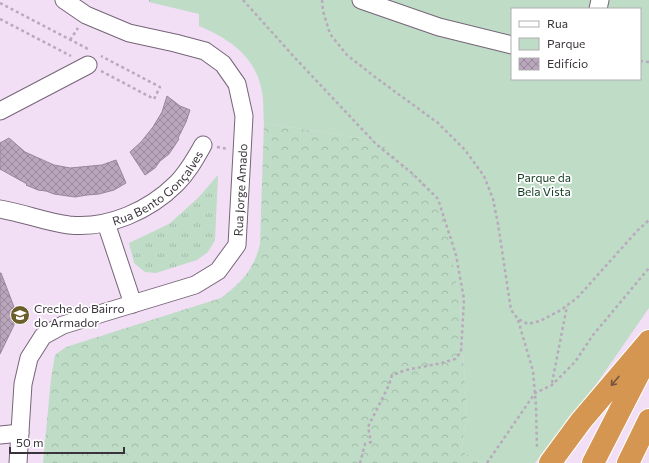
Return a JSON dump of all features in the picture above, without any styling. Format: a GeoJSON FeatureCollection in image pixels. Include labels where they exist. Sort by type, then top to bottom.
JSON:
{"type":"FeatureCollection","features":[{"type":"Feature","properties":{"kind":"highway"},"geometry":{"type":"LineString","coordinates":[[543,457],[581,422],[649,341]]}},
{"type":"Feature","properties":{"kind":"highway"},"geometry":{"type":"LineString","coordinates":[[593,463],[649,353]]}},
{"type":"Feature","properties":{"kind":"highway"},"geometry":{"type":"LineString","coordinates":[[577,463],[620,410]]}},
{"type":"Feature","properties":{"kind":"highway"},"geometry":{"type":"LineString","coordinates":[[628,463],[649,420]]}},
{"type":"Feature","properties":{"kind":"highway"},"geometry":{"type":"LineString","coordinates":[[642,463],[649,448]]}},
{"type":"Feature","properties":{"kind":"street","name":"Rua Jorge Amado"},"geometry":{"type":"LineString","coordinates":[[20,433],[23,384],[29,358],[43,336],[63,325],[195,285],[218,271],[237,245],[244,116],[237,84],[223,64],[205,52],[175,43],[129,33],[86,15],[64,0]]}},
{"type":"Feature","properties":{"kind":"street"},"geometry":{"type":"LineString","coordinates":[[361,0],[439,27],[511,45]]}},
{"type":"Feature","properties":{"kind":"street"},"geometry":{"type":"LineString","coordinates":[[0,111],[88,65]]}},
{"type":"Feature","properties":{"kind":"street","name":"Rua Bento Gonçalves"},"geometry":{"type":"LineString","coordinates":[[0,209],[18,212],[42,221],[69,225],[94,225],[113,222],[158,199],[177,183],[193,163],[202,145]]}},
{"type":"Feature","properties":{"kind":"street","name":"Rua Bento Gonçalves"},"geometry":{"type":"LineString","coordinates":[[106,223],[133,304]]}},
{"type":"Feature","properties":{"kind":"street"},"geometry":{"type":"LineString","coordinates":[[0,435],[20,433],[18,463]]}},
{"type":"Feature","properties":{"kind":"path"},"geometry":{"type":"LineString","coordinates":[[243,0],[376,144],[413,174],[438,199],[456,255],[464,298],[461,352],[455,359],[406,370],[392,375],[389,385],[368,427],[371,442],[365,444],[360,463]]}},
{"type":"Feature","properties":{"kind":"path"},"geometry":{"type":"LineString","coordinates":[[322,0],[323,11],[330,34],[347,55],[438,123],[465,150],[484,176],[492,199],[498,224],[511,310],[518,319],[533,371],[537,432],[543,457]]}},
{"type":"Feature","properties":{"kind":"path"},"geometry":{"type":"LineString","coordinates":[[202,145],[242,151]]}},
{"type":"Feature","properties":{"kind":"path"},"geometry":{"type":"LineString","coordinates":[[518,319],[528,324],[540,321],[561,310],[578,297],[637,231],[649,220]]}},
{"type":"Feature","properties":{"kind":"path"},"geometry":{"type":"LineString","coordinates":[[487,463],[535,393],[552,385],[575,362],[592,335],[649,268]]}},
{"type":"Feature","properties":{"kind":"path"},"geometry":{"type":"LineString","coordinates":[[552,385],[567,305]]}},
{"type":"Feature","properties":{"kind":"green space","name":"Parque da Bela Vista"},"geometry":{"type":"Polygon","coordinates":[[[149,0],[649,0],[649,308],[597,383],[535,463],[484,463],[461,451],[467,417],[460,303],[441,200],[379,141],[264,123],[263,96],[259,80],[254,69],[240,50],[220,36],[199,26],[199,14],[149,2],[149,0]]]}},
{"type":"Feature","properties":{"kind":"green space"},"geometry":{"type":"Polygon","coordinates":[[[264,123],[379,141],[442,200],[460,303],[467,417],[461,451],[484,463],[43,463],[51,379],[55,355],[66,347],[221,298],[241,281],[250,269],[260,244],[264,123]]]}},
{"type":"Feature","properties":{"kind":"green space"},"geometry":{"type":"Polygon","coordinates":[[[218,175],[215,240],[208,252],[197,260],[156,273],[145,272],[134,263],[129,243],[169,224],[198,198],[218,175]]]}},
{"type":"Feature","properties":{"kind":"building"},"geometry":{"type":"Polygon","coordinates":[[[167,96],[180,106],[190,110],[178,138],[179,139],[169,154],[160,161],[155,168],[145,175],[130,152],[141,142],[153,127],[162,112],[167,96]]]}},
{"type":"Feature","properties":{"kind":"building"},"geometry":{"type":"Polygon","coordinates":[[[9,138],[25,152],[54,165],[70,168],[102,165],[116,160],[126,183],[114,190],[99,194],[75,197],[38,190],[26,185],[27,184],[0,169],[0,143],[9,138]]]}},
{"type":"Feature","properties":{"kind":"building","name":"Creche do Bairro do Armador"},"geometry":{"type":"Polygon","coordinates":[[[0,273],[14,307],[14,325],[0,354],[0,273]]]}},
{"type":"Feature","properties":{"kind":"place","name":"Creche do Bairro do Armador"},"geometry":{"type":"Point","coordinates":[20,315]}}]}
